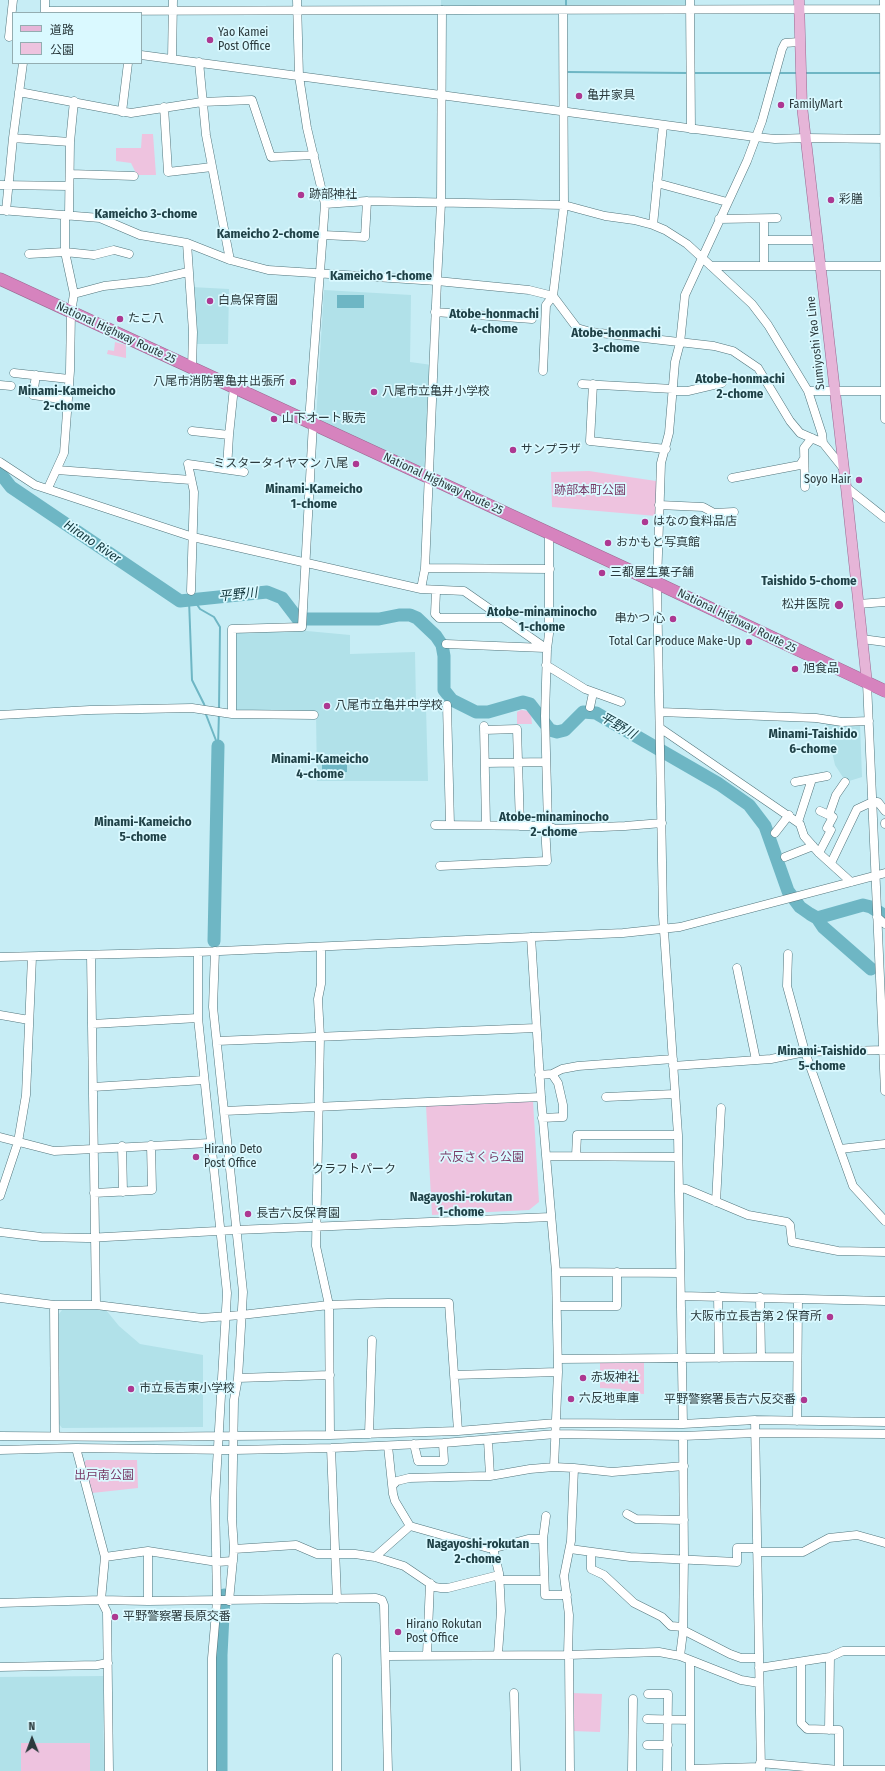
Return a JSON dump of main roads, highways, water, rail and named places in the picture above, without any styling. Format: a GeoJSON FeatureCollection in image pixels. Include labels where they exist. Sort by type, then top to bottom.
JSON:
{"type":"FeatureCollection","features":[{"type":"Feature","properties":{"kind":"highway","name":"National Highway Route 25"},"geometry":{"type":"LineString","coordinates":[[0,279],[550,533],[867,684],[885,691]]}},
{"type":"Feature","properties":{"kind":"main road","name":"Sumiyoshi Yao Line"},"geometry":{"type":"LineString","coordinates":[[798,4],[799,42],[806,138],[867,684]]}},
{"type":"Feature","properties":{"kind":"waterway"},"geometry":{"type":"LineString","coordinates":[[566,0],[566,8]]}},
{"type":"Feature","properties":{"kind":"waterway"},"geometry":{"type":"LineString","coordinates":[[567,72],[688,73]]}},
{"type":"Feature","properties":{"kind":"waterway"},"geometry":{"type":"LineString","coordinates":[[692,73],[774,73]]}},
{"type":"Feature","properties":{"kind":"waterway"},"geometry":{"type":"LineString","coordinates":[[778,73],[798,73]]}},
{"type":"Feature","properties":{"kind":"waterway"},"geometry":{"type":"LineString","coordinates":[[804,73],[882,73]]}},
{"type":"Feature","properties":{"kind":"waterway","name":"平野川"},"geometry":{"type":"LineString","coordinates":[[0,473],[11,487],[180,601],[267,592],[282,598],[298,619],[379,619],[399,615],[410,615],[417,618],[436,636],[442,645],[444,656],[444,690],[452,700],[476,712],[488,712],[523,702],[530,704],[550,730],[557,732],[565,730],[583,712],[596,713],[719,784],[749,805],[765,826],[788,891],[800,907],[817,918],[863,905],[871,907],[885,916]]}},
{"type":"Feature","properties":{"kind":"waterway"},"geometry":{"type":"LineString","coordinates":[[189,600],[192,680],[205,708]]}},
{"type":"Feature","properties":{"kind":"waterway"},"geometry":{"type":"LineString","coordinates":[[194,600],[200,609],[214,617],[220,627],[219,709]]}},
{"type":"Feature","properties":{"kind":"waterway"},"geometry":{"type":"LineString","coordinates":[[205,712],[217,743]]}},
{"type":"Feature","properties":{"kind":"waterway"},"geometry":{"type":"LineString","coordinates":[[218,746],[219,713]]}},
{"type":"Feature","properties":{"kind":"waterway"},"geometry":{"type":"LineString","coordinates":[[214,941],[218,746]]}},
{"type":"Feature","properties":{"kind":"waterway"},"geometry":{"type":"LineString","coordinates":[[817,918],[823,927],[871,969]]}},
{"type":"Feature","properties":{"kind":"waterway"},"geometry":{"type":"LineString","coordinates":[[221,1771],[221,1655],[224,1595]]}},
{"type":"Feature","properties":{"kind":"place","name":"Yao Kamei Post Office"},"geometry":{"type":"Point","coordinates":[210,40]}},
{"type":"Feature","properties":{"kind":"place","name":"亀井家具"},"geometry":{"type":"Point","coordinates":[579,96]}},
{"type":"Feature","properties":{"kind":"place","name":"FamilyMart"},"geometry":{"type":"Point","coordinates":[781,105]}},
{"type":"Feature","properties":{"kind":"place","name":"跡部神社"},"geometry":{"type":"Point","coordinates":[301,195]}},
{"type":"Feature","properties":{"kind":"place","name":"彩膳"},"geometry":{"type":"Point","coordinates":[831,200]}},
{"type":"Feature","properties":{"kind":"place","name":"白鳥保育園"},"geometry":{"type":"Point","coordinates":[210,301]}},
{"type":"Feature","properties":{"kind":"place","name":"たこ八"},"geometry":{"type":"Point","coordinates":[120,319]}},
{"type":"Feature","properties":{"kind":"place","name":"八尾市消防署亀井出張所"},"geometry":{"type":"Point","coordinates":[293,382]}},
{"type":"Feature","properties":{"kind":"place","name":"八尾市立亀井小学校"},"geometry":{"type":"Point","coordinates":[374,392]}},
{"type":"Feature","properties":{"kind":"place","name":"山下オート販売"},"geometry":{"type":"Point","coordinates":[274,419]}},
{"type":"Feature","properties":{"kind":"place","name":"サンプラザ"},"geometry":{"type":"Point","coordinates":[513,450]}},
{"type":"Feature","properties":{"kind":"place","name":"ミスタータイヤマン 八尾"},"geometry":{"type":"Point","coordinates":[356,464]}},
{"type":"Feature","properties":{"kind":"place","name":"Soyo Hair"},"geometry":{"type":"Point","coordinates":[859,480]}},
{"type":"Feature","properties":{"kind":"place","name":"はなの食料品店"},"geometry":{"type":"Point","coordinates":[645,522]}},
{"type":"Feature","properties":{"kind":"place","name":"おかもと写真館"},"geometry":{"type":"Point","coordinates":[608,543]}},
{"type":"Feature","properties":{"kind":"place","name":"三都屋生菓子舗"},"geometry":{"type":"Point","coordinates":[602,573]}},
{"type":"Feature","properties":{"kind":"place","name":"松井医院"},"geometry":{"type":"Point","coordinates":[839,605]}},
{"type":"Feature","properties":{"kind":"place","name":"串かつ 心"},"geometry":{"type":"Point","coordinates":[673,619]}},
{"type":"Feature","properties":{"kind":"place","name":"Total Car Produce Make-Up"},"geometry":{"type":"Point","coordinates":[749,642]}},
{"type":"Feature","properties":{"kind":"place","name":"旭食品"},"geometry":{"type":"Point","coordinates":[795,669]}},
{"type":"Feature","properties":{"kind":"place","name":"八尾市立亀井中学校"},"geometry":{"type":"Point","coordinates":[327,706]}},
{"type":"Feature","properties":{"kind":"place","name":"クラフトパーク"},"geometry":{"type":"Point","coordinates":[354,1156]}},
{"type":"Feature","properties":{"kind":"place","name":"Hirano Deto Post Office"},"geometry":{"type":"Point","coordinates":[196,1157]}},
{"type":"Feature","properties":{"kind":"place","name":"長吉六反保育園"},"geometry":{"type":"Point","coordinates":[248,1214]}},
{"type":"Feature","properties":{"kind":"place","name":"大阪市立長吉第２保育所"},"geometry":{"type":"Point","coordinates":[830,1317]}},
{"type":"Feature","properties":{"kind":"place","name":"赤坂神社"},"geometry":{"type":"Point","coordinates":[583,1378]}},
{"type":"Feature","properties":{"kind":"place","name":"市立長吉東小学校"},"geometry":{"type":"Point","coordinates":[131,1389]}},
{"type":"Feature","properties":{"kind":"place","name":"六反地車庫"},"geometry":{"type":"Point","coordinates":[571,1399]}},
{"type":"Feature","properties":{"kind":"place","name":"平野警察署長吉六反交番"},"geometry":{"type":"Point","coordinates":[804,1400]}},
{"type":"Feature","properties":{"kind":"place","name":"平野警察署長原交番"},"geometry":{"type":"Point","coordinates":[115,1617]}},
{"type":"Feature","properties":{"kind":"place","name":"Hirano Rokutan Post Office"},"geometry":{"type":"Point","coordinates":[398,1632]}},
{"type":"Feature","properties":{"kind":"district","name":"Kameicho 3-chome"},"geometry":{"type":"Point","coordinates":[146,214]}},
{"type":"Feature","properties":{"kind":"district","name":"Kameicho 2-chome"},"geometry":{"type":"Point","coordinates":[268,234]}},
{"type":"Feature","properties":{"kind":"district","name":"Kameicho 1-chome"},"geometry":{"type":"Point","coordinates":[381,276]}},
{"type":"Feature","properties":{"kind":"district","name":"Atobe-honmachi 4-chome"},"geometry":{"type":"Point","coordinates":[494,322]}},
{"type":"Feature","properties":{"kind":"district","name":"Atobe-honmachi 3-chome"},"geometry":{"type":"Point","coordinates":[616,340]}},
{"type":"Feature","properties":{"kind":"district","name":"Atobe-honmachi 2-chome"},"geometry":{"type":"Point","coordinates":[740,386]}},
{"type":"Feature","properties":{"kind":"district","name":"Minami-Kameicho 2-chome"},"geometry":{"type":"Point","coordinates":[67,398]}},
{"type":"Feature","properties":{"kind":"district","name":"Minami-Kameicho 1-chome"},"geometry":{"type":"Point","coordinates":[314,496]}},
{"type":"Feature","properties":{"kind":"district","name":"Taishido 5-chome"},"geometry":{"type":"Point","coordinates":[809,581]}},
{"type":"Feature","properties":{"kind":"district","name":"Atobe-minaminocho 1-chome"},"geometry":{"type":"Point","coordinates":[542,620]}},
{"type":"Feature","properties":{"kind":"district","name":"Minami-Taishido 6-chome"},"geometry":{"type":"Point","coordinates":[813,742]}},
{"type":"Feature","properties":{"kind":"district","name":"Minami-Kameicho 4-chome"},"geometry":{"type":"Point","coordinates":[320,766]}},
{"type":"Feature","properties":{"kind":"district","name":"Atobe-minaminocho 2-chome"},"geometry":{"type":"Point","coordinates":[554,824]}},
{"type":"Feature","properties":{"kind":"district","name":"Minami-Kameicho 5-chome"},"geometry":{"type":"Point","coordinates":[143,830]}},
{"type":"Feature","properties":{"kind":"district","name":"Minami-Taishido 5-chome"},"geometry":{"type":"Point","coordinates":[822,1058]}},
{"type":"Feature","properties":{"kind":"district","name":"Nagayoshi-rokutan 1-chome"},"geometry":{"type":"Point","coordinates":[461,1204]}},
{"type":"Feature","properties":{"kind":"district","name":"Nagayoshi-rokutan 2-chome"},"geometry":{"type":"Point","coordinates":[478,1552]}},
{"type":"Feature","properties":{"kind":"park label","name":"跡部本町公園"},"geometry":{"type":"Point","coordinates":[590,491]}},
{"type":"Feature","properties":{"kind":"park label","name":"六反さくら公園"},"geometry":{"type":"Point","coordinates":[482,1158]}},
{"type":"Feature","properties":{"kind":"park label","name":"出戸南公園"},"geometry":{"type":"Point","coordinates":[104,1476]}},
{"type":"Feature","properties":{"kind":"water label","name":"Hirano River"},"geometry":{"type":"Point","coordinates":[92,542]}}]}
